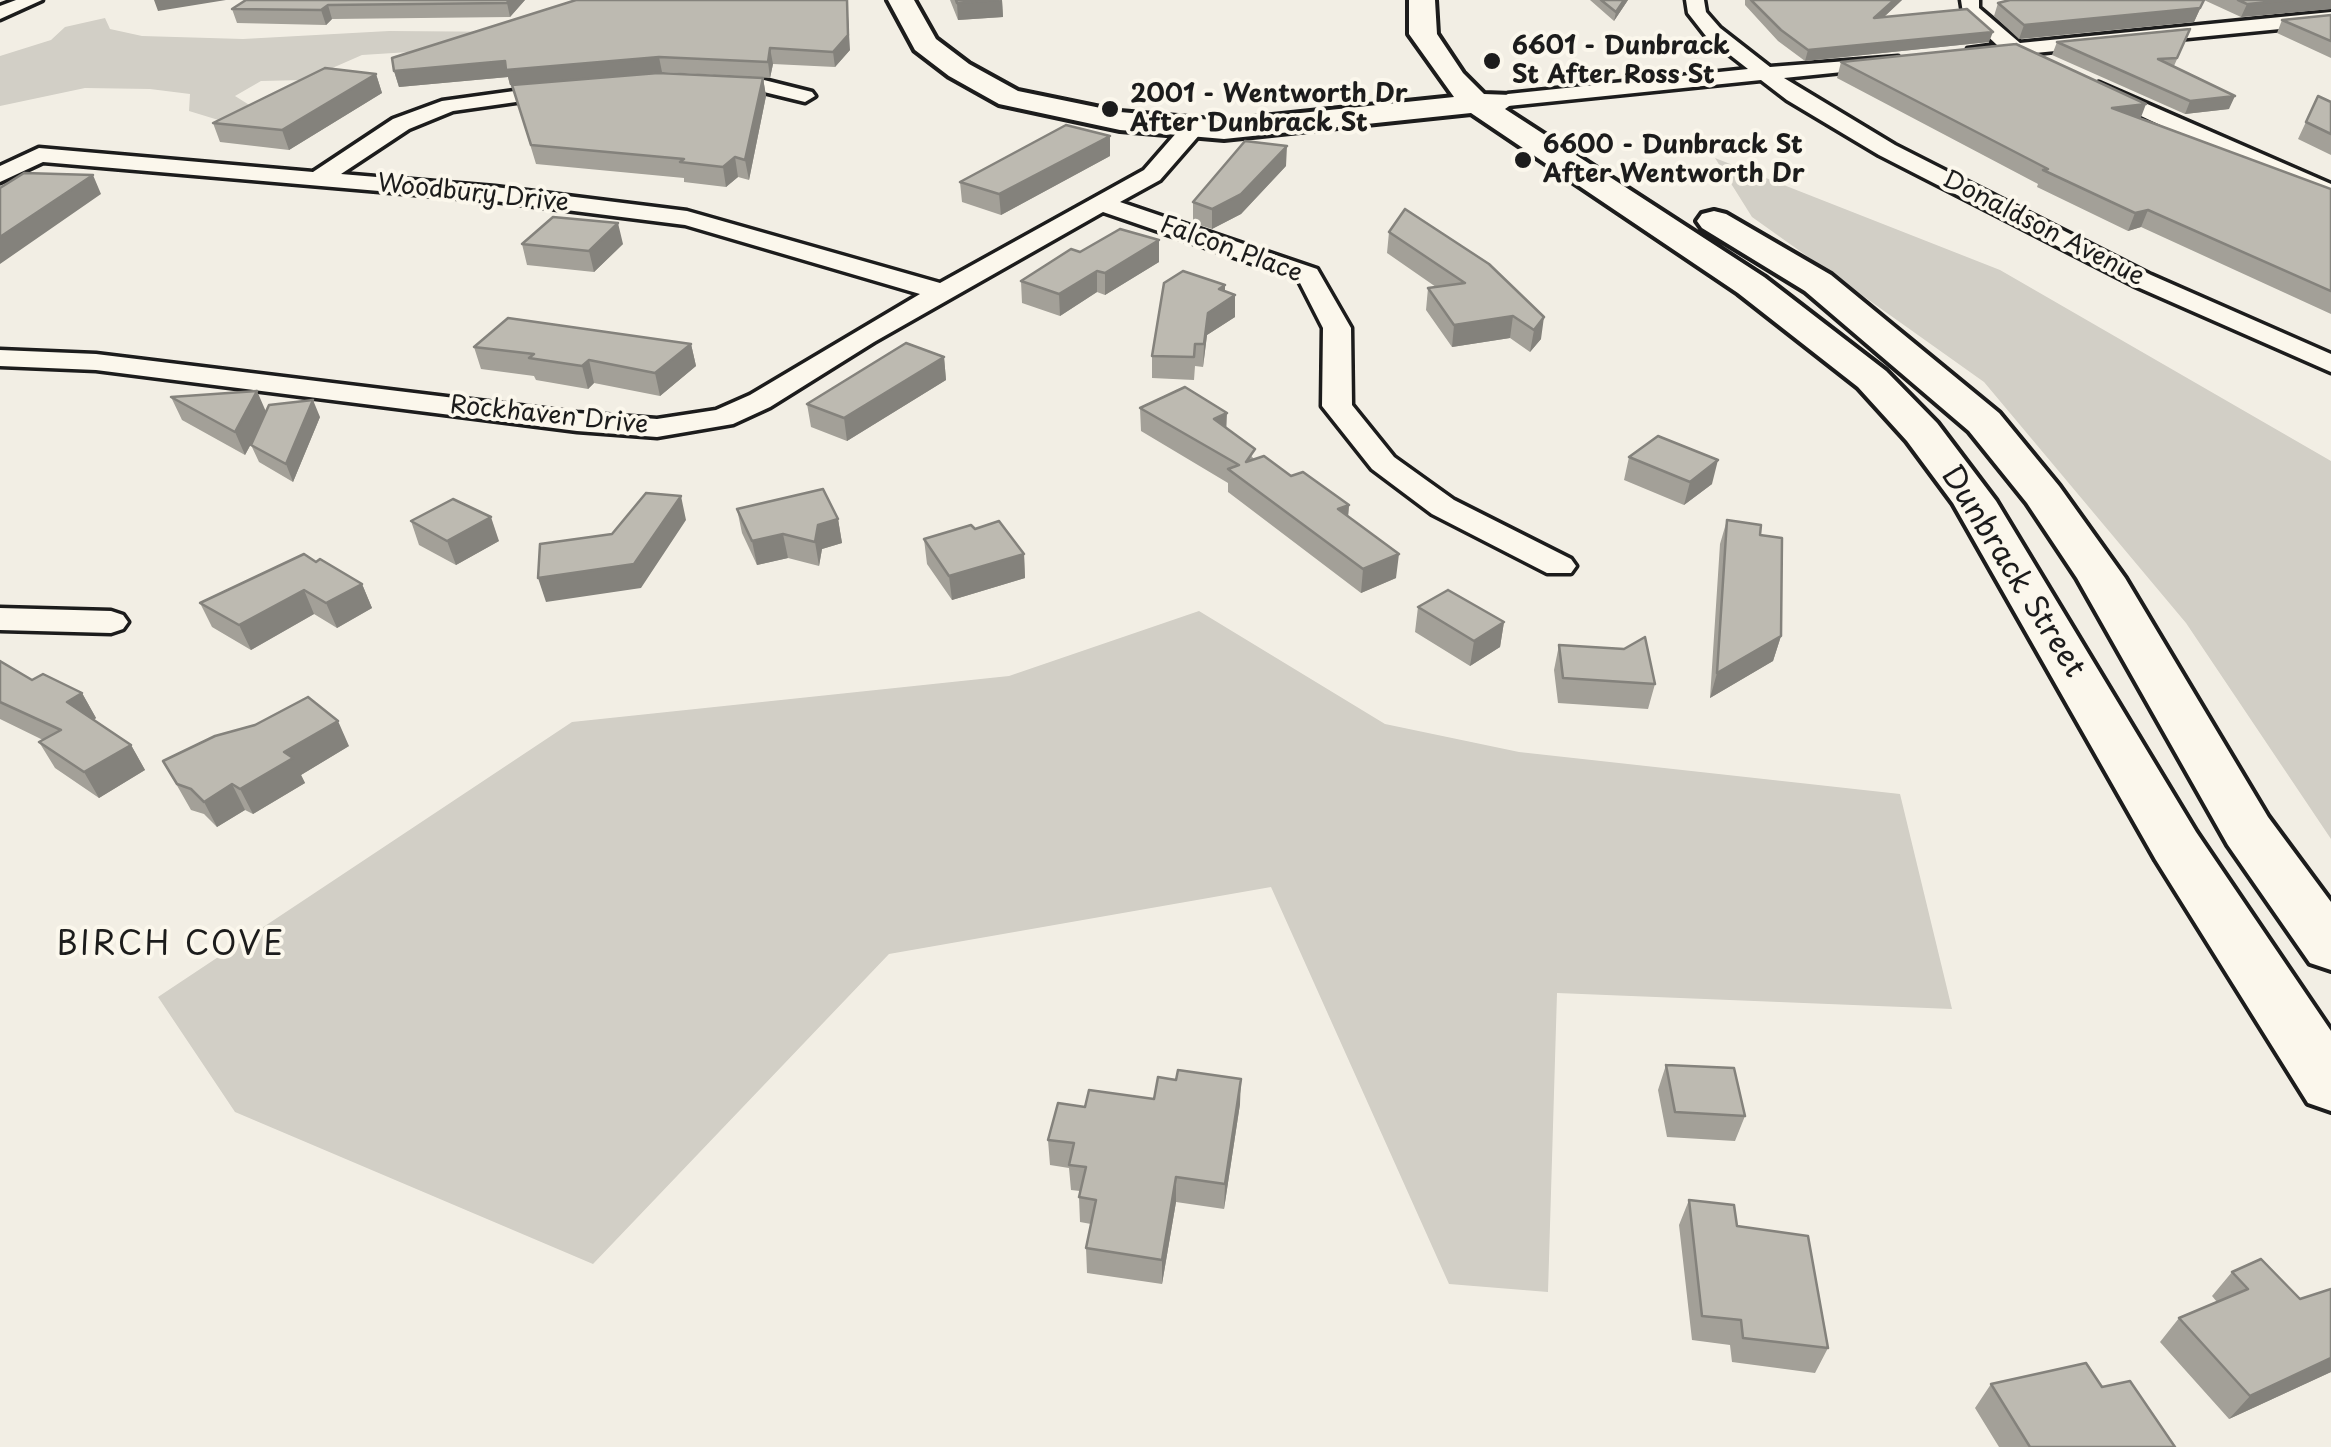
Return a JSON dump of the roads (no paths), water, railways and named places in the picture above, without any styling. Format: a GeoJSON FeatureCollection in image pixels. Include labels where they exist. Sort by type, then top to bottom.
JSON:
{"type":"FeatureCollection","features":[{"type":"Feature","properties":{"kind":"main road"},"geometry":{"type":"LineString","coordinates":[[900,0],[926,44],[960,70],[1009,98],[1120,121],[1224,130],[1492,95]]}},
{"type":"Feature","properties":{"kind":"main road","name":"Dunbrack Street"},"geometry":{"type":"LineString","coordinates":[[1422,0],[1423,34],[1452,80],[1492,95],[1818,283],[1984,422],[2101,578],[2248,831],[2331,947]]}},
{"type":"Feature","properties":{"kind":"main road","name":"Dunbrack Street"},"geometry":{"type":"LineString","coordinates":[[1492,95],[1872,379],[1922,432],[1974,500],[2176,846],[2331,1084]]}},
{"type":"Feature","properties":{"kind":"street"},"geometry":{"type":"LineString","coordinates":[[0,14],[34,0]]}},
{"type":"Feature","properties":{"kind":"street","name":"Donaldson Avenue"},"geometry":{"type":"LineString","coordinates":[[1695,0],[1697,13],[1714,32],[1794,96],[1887,150],[2012,216],[2331,364]]}},
{"type":"Feature","properties":{"kind":"street"},"geometry":{"type":"LineString","coordinates":[[1970,0],[1970,9],[2014,50],[2048,65]]}},
{"type":"Feature","properties":{"kind":"street"},"geometry":{"type":"LineString","coordinates":[[2314,0],[2331,7]]}},
{"type":"Feature","properties":{"kind":"street"},"geometry":{"type":"LineString","coordinates":[[1956,55],[2331,18]]}},
{"type":"Feature","properties":{"kind":"street"},"geometry":{"type":"LineString","coordinates":[[1492,95],[1918,59]]}},
{"type":"Feature","properties":{"kind":"street"},"geometry":{"type":"LineString","coordinates":[[2082,81],[2307,184],[2331,191]]}},
{"type":"Feature","properties":{"kind":"street"},"geometry":{"type":"LineString","coordinates":[[696,83],[764,86],[805,96]]}},
{"type":"Feature","properties":{"kind":"street"},"geometry":{"type":"LineString","coordinates":[[319,178],[401,124],[449,105],[586,89]]}},
{"type":"Feature","properties":{"kind":"street","name":"Rockhaven Drive"},"geometry":{"type":"LineString","coordinates":[[0,358],[96,362],[577,422],[657,428],[723,418],[760,401],[942,292],[1152,174],[1193,128]]}},
{"type":"Feature","properties":{"kind":"street","name":"Woodbury Drive"},"geometry":{"type":"LineString","coordinates":[[0,176],[39,155],[495,194],[687,218],[942,292]]}},
{"type":"Feature","properties":{"kind":"street","name":"Falcon Place"},"geometry":{"type":"LineString","coordinates":[[1102,204],[1308,274],[1337,328],[1337,406],[1382,462],[1443,507],[1559,566]]}},
{"type":"Feature","properties":{"kind":"street"},"geometry":{"type":"LineString","coordinates":[[0,619],[110,622]]}},
{"type":"Feature","properties":{"kind":"place","name":"6601 - Dunbrack St After Ross St"},"geometry":{"type":"Point","coordinates":[1492,61]}},
{"type":"Feature","properties":{"kind":"place","name":"2001 - Wentworth Dr After Dunbrack St"},"geometry":{"type":"Point","coordinates":[1110,109]}},
{"type":"Feature","properties":{"kind":"place","name":"6600 - Dunbrack St After Wentworth Dr"},"geometry":{"type":"Point","coordinates":[1523,160]}},
{"type":"Feature","properties":{"kind":"district","name":"BIRCH COVE"},"geometry":{"type":"Point","coordinates":[171,946]}}]}
